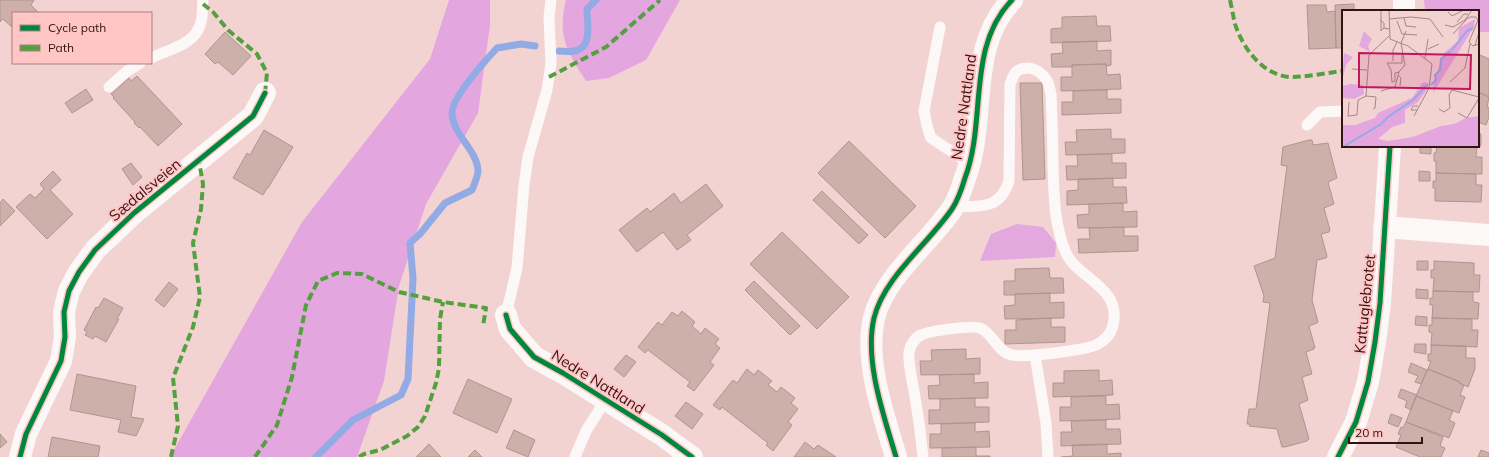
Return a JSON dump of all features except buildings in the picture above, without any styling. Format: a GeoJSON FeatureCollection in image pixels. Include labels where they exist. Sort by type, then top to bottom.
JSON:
{"type":"FeatureCollection","features":[{"type":"Feature","properties":{"kind":"street","name":"Nedre Nattland"},"geometry":{"type":"LineString","coordinates":[[896,457],[871,359],[871,339],[874,318],[879,302],[891,283],[954,207],[966,176],[974,145],[980,74],[985,48],[995,26],[1007,5],[1012,0]]}},
{"type":"Feature","properties":{"kind":"street","name":"Sædalsveien"},"geometry":{"type":"LineString","coordinates":[[20,457],[26,434],[61,361],[65,337],[64,312],[69,291],[79,272],[95,250],[134,213],[253,116],[265,93]]}},
{"type":"Feature","properties":{"kind":"street","name":"Kattuglebrotet"},"geometry":{"type":"LineString","coordinates":[[1338,457],[1356,422],[1368,382],[1380,303],[1390,147]]}},
{"type":"Feature","properties":{"kind":"street"},"geometry":{"type":"LineString","coordinates":[[1384,227],[1489,236]]}},
{"type":"Feature","properties":{"kind":"street","name":"Nedre Nattland"},"geometry":{"type":"LineString","coordinates":[[506,315],[510,329],[534,357],[563,373],[605,401],[662,435],[692,457]]}},
{"type":"Feature","properties":{"kind":"lane"},"geometry":{"type":"LineString","coordinates":[[152,58],[184,44],[192,38],[200,28],[202,22],[203,0]]}},
{"type":"Feature","properties":{"kind":"lane","name":"Nedre Nattland"},"geometry":{"type":"LineString","coordinates":[[506,315],[517,268],[521,214],[528,157],[547,90],[551,64],[549,18],[551,0]]}},
{"type":"Feature","properties":{"kind":"lane"},"geometry":{"type":"LineString","coordinates":[[940,27],[924,111],[927,126],[931,138],[969,163]]}},
{"type":"Feature","properties":{"kind":"lane"},"geometry":{"type":"LineString","coordinates":[[109,87],[126,72],[138,64]]}},
{"type":"Feature","properties":{"kind":"lane"},"geometry":{"type":"LineString","coordinates":[[922,457],[920,430],[909,351],[913,341],[921,335],[973,326],[981,328],[1002,351],[1012,356],[1035,355],[1080,349],[1096,345],[1107,338],[1113,326],[1114,314],[1111,301],[1102,288],[1075,266],[1067,255],[1059,235],[1054,210],[1051,94],[1048,80],[1042,73],[1033,68],[1022,69],[1015,73],[1010,84],[1010,181],[1006,192],[998,201],[984,206],[954,207]]}},
{"type":"Feature","properties":{"kind":"lane"},"geometry":{"type":"LineString","coordinates":[[1307,125],[1320,112],[1342,111]]}},
{"type":"Feature","properties":{"kind":"lane"},"geometry":{"type":"LineString","coordinates":[[1035,355],[1046,423],[1048,457]]}},
{"type":"Feature","properties":{"kind":"lane","name":"Nedre Nattland"},"geometry":{"type":"LineString","coordinates":[[575,457],[586,431],[605,401]]}},
{"type":"Feature","properties":{"kind":"shaded area"},"geometry":{"type":"Polygon","coordinates":[[[449,0],[490,0],[490,25],[478,113],[426,204],[399,286],[384,381],[357,457],[170,457],[302,222],[430,59],[449,0]]]}},
{"type":"Feature","properties":{"kind":"shaded area"},"geometry":{"type":"Polygon","coordinates":[[[566,0],[680,0],[646,60],[609,78],[586,81],[569,52],[563,34],[563,13],[566,0]]]}},
{"type":"Feature","properties":{"kind":"shaded area"},"geometry":{"type":"Polygon","coordinates":[[[1424,0],[1489,0],[1489,32],[1479,32],[1479,10],[1425,10],[1424,0]]]}},
{"type":"Feature","properties":{"kind":"shaded area"},"geometry":{"type":"Polygon","coordinates":[[[1017,224],[1043,227],[1056,243],[1055,257],[980,261],[991,234],[1017,224]]]}},
{"type":"Feature","properties":{"kind":"waterway"},"geometry":{"type":"LineString","coordinates":[[559,51],[575,51],[581,49],[584,45],[588,34],[587,9],[596,0]]}},
{"type":"Feature","properties":{"kind":"waterway"},"geometry":{"type":"LineString","coordinates":[[316,457],[353,420],[401,395],[408,379],[413,278],[410,243],[420,234],[445,203],[472,190],[478,172],[474,157],[456,129],[453,121],[453,106],[470,79],[497,48],[521,44],[535,46]]}},
{"type":"Feature","properties":{"kind":"marked path"},"geometry":{"type":"LineString","coordinates":[[549,77],[606,47],[660,0]]}},
{"type":"Feature","properties":{"kind":"marked path"},"geometry":{"type":"LineString","coordinates":[[1230,0],[1235,24],[1243,43],[1255,59],[1263,66],[1280,75],[1290,77],[1310,76],[1342,71]]}},
{"type":"Feature","properties":{"kind":"marked path"},"geometry":{"type":"LineString","coordinates":[[203,4],[213,12],[228,30],[257,54],[267,73],[265,93]]}},
{"type":"Feature","properties":{"kind":"marked path"},"geometry":{"type":"LineString","coordinates":[[171,457],[178,426],[173,378],[193,327],[200,297],[193,243],[201,209],[203,184],[199,161]]}},
{"type":"Feature","properties":{"kind":"marked path"},"geometry":{"type":"LineString","coordinates":[[255,457],[277,425],[292,377],[306,305],[318,281],[337,273],[362,274],[399,292],[443,302],[486,308],[483,326]]}},
{"type":"Feature","properties":{"kind":"marked path"},"geometry":{"type":"LineString","coordinates":[[359,457],[364,454],[380,450],[407,436],[418,427],[425,416],[436,383],[439,368],[440,319],[443,302]]}},
{"type":"Feature","properties":{"kind":"cycle path"},"geometry":{"type":"LineString","coordinates":[[896,457],[881,406],[873,370],[872,335],[874,318],[879,303],[887,288],[897,274],[942,222],[958,198],[971,156],[983,62],[988,40],[998,19],[1012,0]]}},
{"type":"Feature","properties":{"kind":"cycle path"},"geometry":{"type":"LineString","coordinates":[[20,457],[26,434],[61,361],[65,337],[64,312],[69,291],[79,272],[95,250],[134,213],[253,116],[265,93]]}},
{"type":"Feature","properties":{"kind":"cycle path"},"geometry":{"type":"LineString","coordinates":[[1338,457],[1356,422],[1368,382],[1375,342],[1380,303],[1390,147]]}},
{"type":"Feature","properties":{"kind":"cycle path"},"geometry":{"type":"LineString","coordinates":[[506,315],[510,329],[534,357],[563,373],[662,435],[692,457]]}}]}
